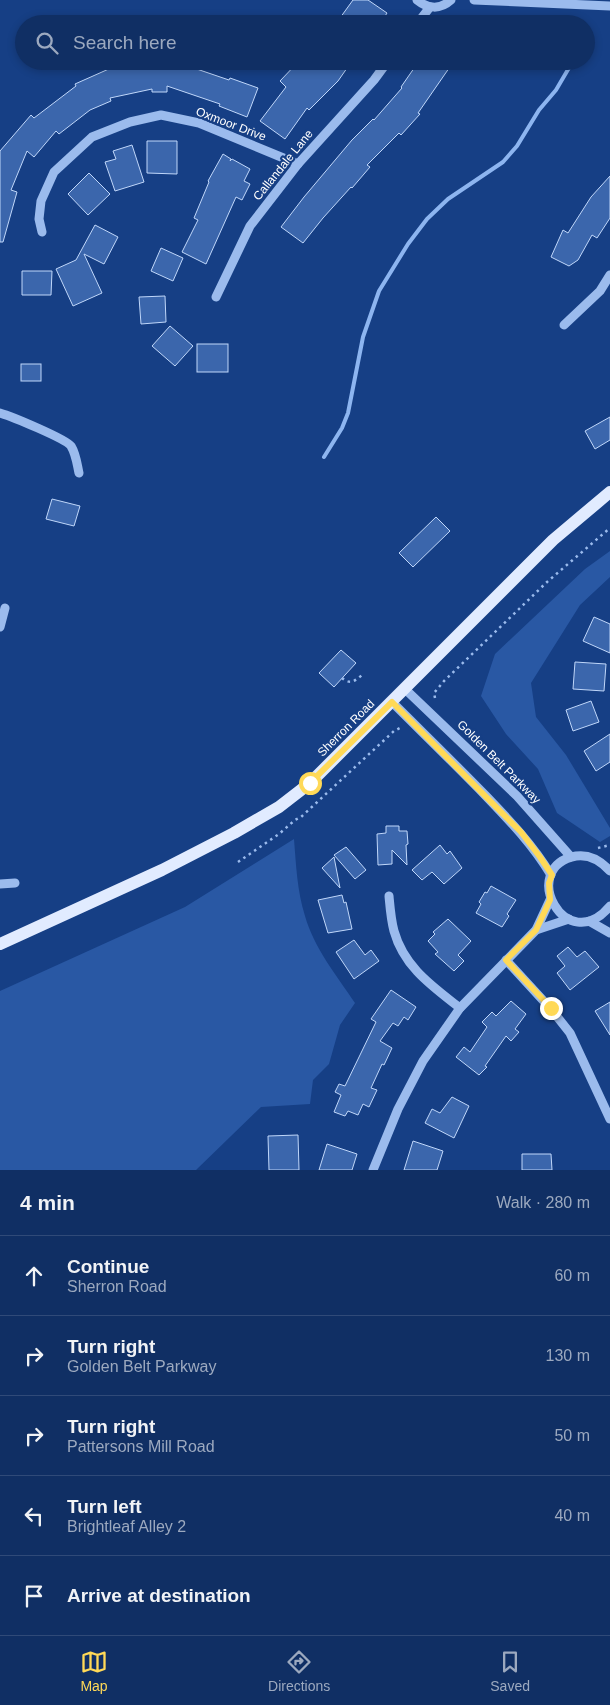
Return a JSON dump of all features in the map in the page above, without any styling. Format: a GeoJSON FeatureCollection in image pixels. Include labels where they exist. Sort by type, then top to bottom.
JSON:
{"type":"FeatureCollection","features":[{"type":"Feature","properties":{"kind":"main road","name":"Sherron Road"},"geometry":{"type":"LineString","coordinates":[[0,944],[162,870],[234,833],[279,807],[310,783],[553,540],[610,492]]}},
{"type":"Feature","properties":{"kind":"street"},"geometry":{"type":"LineString","coordinates":[[417,0],[423,5],[430,7],[444,5],[451,0]]}},
{"type":"Feature","properties":{"kind":"street"},"geometry":{"type":"LineString","coordinates":[[474,0],[610,6]]}},
{"type":"Feature","properties":{"kind":"street"},"geometry":{"type":"LineString","coordinates":[[424,15],[430,7]]}},
{"type":"Feature","properties":{"kind":"street","name":"Callandale Lane"},"geometry":{"type":"LineString","coordinates":[[216,297],[250,226],[298,164],[381,70]]}},
{"type":"Feature","properties":{"kind":"street","name":"Oxmoor Drive"},"geometry":{"type":"LineString","coordinates":[[42,232],[39,219],[41,201],[54,172],[92,137],[130,122],[161,116],[199,123],[298,164]]}},
{"type":"Feature","properties":{"kind":"street"},"geometry":{"type":"LineString","coordinates":[[564,325],[600,291],[610,275]]}},
{"type":"Feature","properties":{"kind":"street"},"geometry":{"type":"LineString","coordinates":[[0,413],[23,421],[70,444],[79,473]]}},
{"type":"Feature","properties":{"kind":"street"},"geometry":{"type":"LineString","coordinates":[[0,627],[5,608]]}},
{"type":"Feature","properties":{"kind":"street","name":"Golden Belt Parkway"},"geometry":{"type":"LineString","coordinates":[[405,689],[516,796],[571,857]]}},
{"type":"Feature","properties":{"kind":"street"},"geometry":{"type":"LineString","coordinates":[[392,702],[521,832],[552,875]]}},
{"type":"Feature","properties":{"kind":"street"},"geometry":{"type":"LineString","coordinates":[[610,871],[599,860],[581,856],[571,857],[563,861],[556,868],[549,883],[550,900],[554,908],[569,919],[579,922],[589,921],[604,913],[610,906]]}},
{"type":"Feature","properties":{"kind":"street"},"geometry":{"type":"LineString","coordinates":[[599,860],[610,856]]}},
{"type":"Feature","properties":{"kind":"street"},"geometry":{"type":"LineString","coordinates":[[0,884],[15,883]]}},
{"type":"Feature","properties":{"kind":"street"},"geometry":{"type":"LineString","coordinates":[[389,896],[393,928],[398,945],[406,960],[425,981],[460,1008]]}},
{"type":"Feature","properties":{"kind":"street"},"geometry":{"type":"LineString","coordinates":[[374,1170],[398,1109],[416,1073],[460,1008],[536,930],[550,900]]}},
{"type":"Feature","properties":{"kind":"street"},"geometry":{"type":"LineString","coordinates":[[536,930],[569,919]]}},
{"type":"Feature","properties":{"kind":"street"},"geometry":{"type":"LineString","coordinates":[[589,921],[610,933]]}},
{"type":"Feature","properties":{"kind":"street"},"geometry":{"type":"LineString","coordinates":[[506,960],[551,1008],[570,1033],[610,1119]]}},
{"type":"Feature","properties":{"kind":"path"},"geometry":{"type":"LineString","coordinates":[[435,698],[434,693],[458,667],[547,582],[610,528]]}},
{"type":"Feature","properties":{"kind":"path"},"geometry":{"type":"LineString","coordinates":[[342,678],[347,682],[352,682],[362,675]]}},
{"type":"Feature","properties":{"kind":"path"},"geometry":{"type":"LineString","coordinates":[[238,862],[279,834],[308,811],[399,727],[406,729]]}},
{"type":"Feature","properties":{"kind":"shaded area"},"geometry":{"type":"Polygon","coordinates":[[[610,551],[610,577],[580,605],[531,683],[536,717],[566,755],[610,828],[610,836],[600,842],[557,813],[538,769],[506,734],[481,696],[495,654],[585,569],[610,551]]]}},
{"type":"Feature","properties":{"kind":"shaded area"},"geometry":{"type":"Polygon","coordinates":[[[294,839],[302,907],[309,928],[327,961],[355,1003],[340,1025],[329,1064],[313,1080],[310,1104],[261,1107],[196,1170],[0,1170],[0,991],[185,907],[294,839]]]}},
{"type":"Feature","properties":{"kind":"building"},"geometry":{"type":"Polygon","coordinates":[[[353,0],[368,0],[387,13],[386,15],[342,15],[353,0]]]}},
{"type":"Feature","properties":{"kind":"building"},"geometry":{"type":"Polygon","coordinates":[[[106,70],[200,70],[258,88],[247,117],[219,106],[220,104],[167,86],[167,92],[152,92],[152,89],[110,98],[111,101],[90,110],[59,134],[56,131],[34,157],[27,151],[11,190],[17,192],[3,242],[0,242],[0,151],[31,115],[34,118],[76,86],[75,84],[106,70]]]}},
{"type":"Feature","properties":{"kind":"building"},"geometry":{"type":"Polygon","coordinates":[[[290,70],[346,70],[338,81],[309,110],[307,108],[285,139],[260,121],[286,87],[280,81],[290,70]]]}},
{"type":"Feature","properties":{"kind":"building"},"geometry":{"type":"Polygon","coordinates":[[[413,70],[448,70],[418,113],[420,114],[401,135],[399,133],[367,165],[370,167],[323,218],[303,243],[281,227],[352,140],[374,120],[413,70]]]}},
{"type":"Feature","properties":{"kind":"building"},"geometry":{"type":"Polygon","coordinates":[[[147,141],[177,141],[177,174],[147,173],[147,141]]]}},
{"type":"Feature","properties":{"kind":"building"},"geometry":{"type":"Polygon","coordinates":[[[132,145],[144,182],[115,191],[105,162],[116,159],[113,151],[132,145]]]}},
{"type":"Feature","properties":{"kind":"building"},"geometry":{"type":"Polygon","coordinates":[[[223,154],[231,159],[230,161],[232,159],[250,169],[244,181],[250,184],[242,200],[236,197],[206,264],[182,252],[198,220],[194,218],[208,181],[223,154]]]}},
{"type":"Feature","properties":{"kind":"building"},"geometry":{"type":"Polygon","coordinates":[[[89,173],[110,194],[88,215],[68,194],[89,173]]]}},
{"type":"Feature","properties":{"kind":"building"},"geometry":{"type":"Polygon","coordinates":[[[610,176],[610,218],[597,238],[592,235],[578,260],[569,266],[551,257],[563,230],[568,233],[591,197],[610,176]]]}},
{"type":"Feature","properties":{"kind":"building"},"geometry":{"type":"Polygon","coordinates":[[[95,225],[118,237],[104,264],[84,254],[102,293],[73,306],[56,269],[76,260],[95,225]]]}},
{"type":"Feature","properties":{"kind":"building"},"geometry":{"type":"Polygon","coordinates":[[[161,248],[183,258],[173,281],[151,271],[161,248]]]}},
{"type":"Feature","properties":{"kind":"building"},"geometry":{"type":"Polygon","coordinates":[[[22,271],[52,271],[51,295],[22,295],[22,271]]]}},
{"type":"Feature","properties":{"kind":"building"},"geometry":{"type":"Polygon","coordinates":[[[165,296],[166,322],[141,324],[139,297],[165,296]]]}},
{"type":"Feature","properties":{"kind":"building"},"geometry":{"type":"Polygon","coordinates":[[[170,326],[193,346],[175,366],[152,346],[170,326]]]}},
{"type":"Feature","properties":{"kind":"building"},"geometry":{"type":"Polygon","coordinates":[[[197,344],[228,344],[228,372],[197,372],[197,344]]]}},
{"type":"Feature","properties":{"kind":"building"},"geometry":{"type":"Polygon","coordinates":[[[21,364],[41,364],[41,381],[21,381],[21,364]]]}},
{"type":"Feature","properties":{"kind":"building"},"geometry":{"type":"Polygon","coordinates":[[[610,417],[610,440],[595,449],[585,431],[610,417]]]}},
{"type":"Feature","properties":{"kind":"building"},"geometry":{"type":"Polygon","coordinates":[[[52,499],[80,506],[74,526],[46,519],[52,499]]]}},
{"type":"Feature","properties":{"kind":"building"},"geometry":{"type":"Polygon","coordinates":[[[436,517],[450,531],[413,567],[399,553],[436,517]]]}},
{"type":"Feature","properties":{"kind":"building"},"geometry":{"type":"Polygon","coordinates":[[[594,617],[610,624],[610,653],[583,641],[594,617]]]}},
{"type":"Feature","properties":{"kind":"building"},"geometry":{"type":"Polygon","coordinates":[[[341,650],[356,663],[334,687],[319,673],[341,650]]]}},
{"type":"Feature","properties":{"kind":"building"},"geometry":{"type":"Polygon","coordinates":[[[575,662],[606,664],[604,691],[573,689],[575,662]]]}},
{"type":"Feature","properties":{"kind":"building"},"geometry":{"type":"Polygon","coordinates":[[[591,701],[599,722],[573,731],[566,710],[591,701]]]}},
{"type":"Feature","properties":{"kind":"building"},"geometry":{"type":"Polygon","coordinates":[[[610,734],[610,762],[596,771],[584,751],[610,734]]]}},
{"type":"Feature","properties":{"kind":"building"},"geometry":{"type":"Polygon","coordinates":[[[386,826],[399,826],[399,831],[407,831],[407,865],[392,850],[392,864],[378,865],[377,834],[386,833],[386,826]]]}},
{"type":"Feature","properties":{"kind":"building"},"geometry":{"type":"Polygon","coordinates":[[[440,845],[447,854],[450,851],[462,868],[444,884],[432,872],[422,880],[412,870],[440,845]]]}},
{"type":"Feature","properties":{"kind":"building"},"geometry":{"type":"Polygon","coordinates":[[[346,847],[366,870],[355,879],[334,855],[346,847]]]}},
{"type":"Feature","properties":{"kind":"building"},"geometry":{"type":"Polygon","coordinates":[[[334,857],[340,888],[322,868],[334,857]]]}},
{"type":"Feature","properties":{"kind":"building"},"geometry":{"type":"Polygon","coordinates":[[[491,886],[516,900],[507,914],[509,916],[502,927],[476,913],[481,904],[479,902],[491,886]]]}},
{"type":"Feature","properties":{"kind":"building"},"geometry":{"type":"Polygon","coordinates":[[[342,895],[344,903],[346,902],[352,929],[328,933],[318,900],[342,895]]]}},
{"type":"Feature","properties":{"kind":"building"},"geometry":{"type":"Polygon","coordinates":[[[448,919],[471,941],[458,955],[464,961],[454,971],[435,954],[438,952],[428,941],[435,934],[433,932],[448,919]]]}},
{"type":"Feature","properties":{"kind":"building"},"geometry":{"type":"Polygon","coordinates":[[[354,940],[365,955],[371,950],[379,961],[354,979],[336,952],[354,940]]]}},
{"type":"Feature","properties":{"kind":"building"},"geometry":{"type":"Polygon","coordinates":[[[568,947],[577,957],[585,951],[599,967],[570,990],[557,973],[565,966],[557,956],[568,947]]]}},
{"type":"Feature","properties":{"kind":"building"},"geometry":{"type":"Polygon","coordinates":[[[391,990],[416,1007],[408,1020],[404,1017],[398,1026],[393,1023],[380,1041],[392,1048],[371,1088],[377,1090],[369,1107],[363,1104],[358,1115],[348,1111],[345,1116],[334,1112],[341,1095],[335,1092],[339,1084],[345,1086],[376,1022],[371,1019],[391,990]]]}},
{"type":"Feature","properties":{"kind":"building"},"geometry":{"type":"Polygon","coordinates":[[[511,1001],[526,1014],[515,1029],[519,1032],[511,1041],[506,1036],[485,1066],[487,1067],[479,1075],[456,1057],[464,1047],[470,1052],[487,1027],[482,1022],[492,1012],[496,1016],[511,1001]]]}},
{"type":"Feature","properties":{"kind":"building"},"geometry":{"type":"Polygon","coordinates":[[[610,1002],[610,1035],[595,1011],[610,1002]]]}},
{"type":"Feature","properties":{"kind":"building"},"geometry":{"type":"Polygon","coordinates":[[[452,1097],[469,1106],[454,1138],[425,1123],[432,1109],[440,1113],[452,1097]]]}},
{"type":"Feature","properties":{"kind":"building"},"geometry":{"type":"Polygon","coordinates":[[[298,1135],[299,1170],[269,1170],[268,1136],[298,1135]]]}},
{"type":"Feature","properties":{"kind":"building"},"geometry":{"type":"Polygon","coordinates":[[[413,1141],[443,1151],[437,1170],[404,1170],[413,1141]]]}},
{"type":"Feature","properties":{"kind":"building"},"geometry":{"type":"Polygon","coordinates":[[[327,1144],[357,1154],[352,1170],[319,1170],[327,1144]]]}},
{"type":"Feature","properties":{"kind":"building"},"geometry":{"type":"Polygon","coordinates":[[[522,1154],[551,1154],[552,1170],[522,1170],[522,1154]]]}},
{"type":"Feature","properties":{"kind":"waterway"},"geometry":{"type":"LineString","coordinates":[[324,457],[342,428],[348,413],[363,337],[379,291],[408,244],[427,219],[448,199],[503,162],[517,146],[539,110],[556,90],[568,70]]}},
{"type":"Feature","properties":{"kind":"route"},"geometry":{"type":"LineString","coordinates":[[310,783],[392,702],[521,832],[552,875],[549,883],[550,900],[536,930],[506,960],[551,1008]]}}]}
